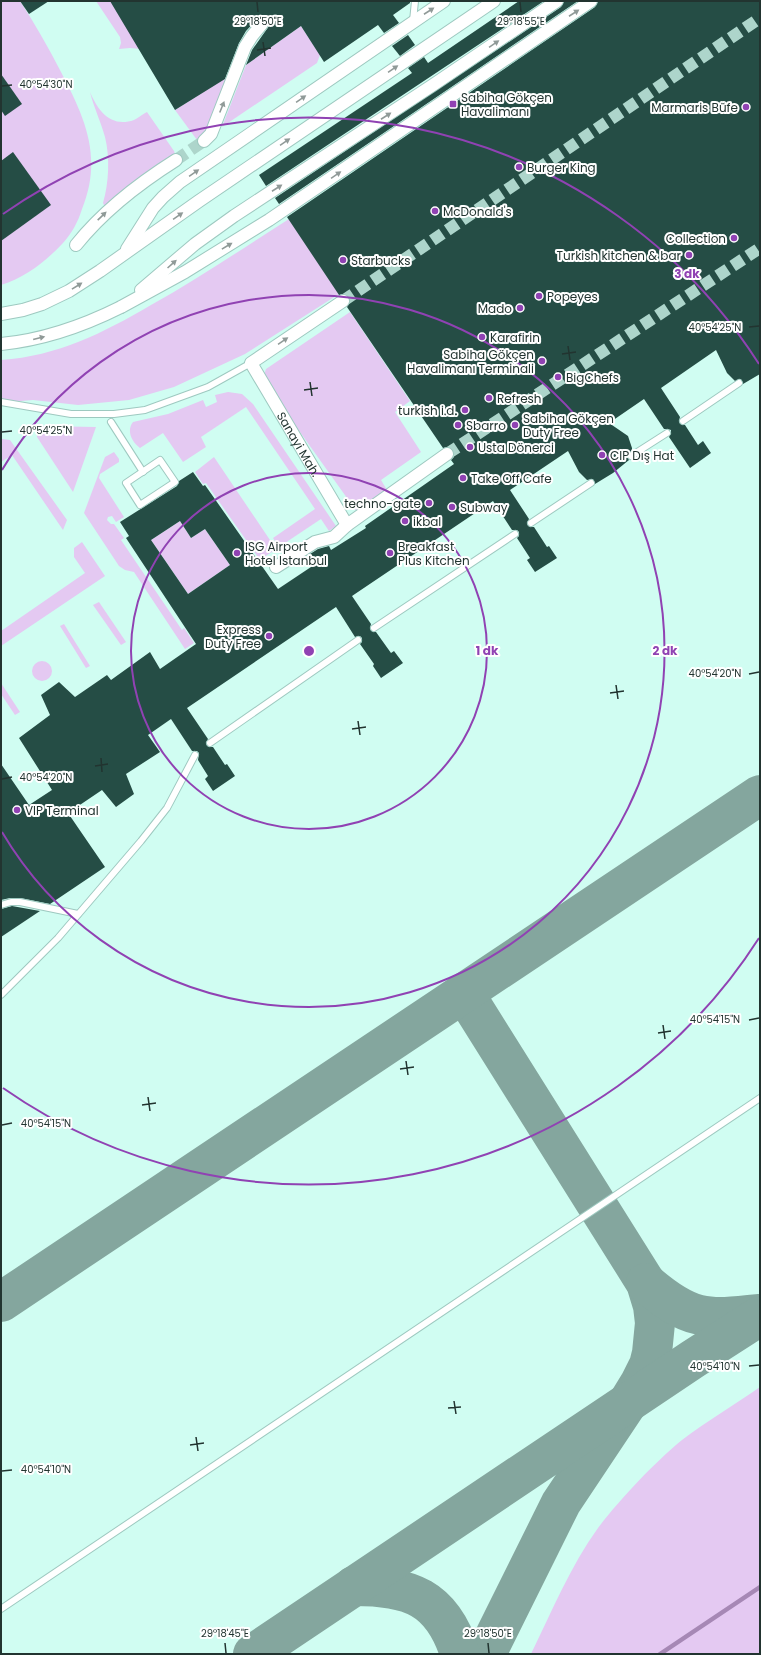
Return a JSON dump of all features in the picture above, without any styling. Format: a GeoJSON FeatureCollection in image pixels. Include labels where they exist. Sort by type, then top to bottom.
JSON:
{"type":"FeatureCollection","features":[{"type":"Feature","properties":{"kind":"street"},"geometry":{"type":"LineString","coordinates":[[123,255],[154,208],[163,197],[180,182],[444,1]]}},
{"type":"Feature","properties":{"kind":"street"},"geometry":{"type":"LineString","coordinates":[[1,314],[23,310],[42,304],[69,291],[494,1]]}},
{"type":"Feature","properties":{"kind":"street"},"geometry":{"type":"LineString","coordinates":[[121,307],[184,253],[234,216],[433,85],[557,1]]}},
{"type":"Feature","properties":{"kind":"street"},"geometry":{"type":"LineString","coordinates":[[1,344],[26,341],[89,323],[185,272],[269,220],[591,1]]}},
{"type":"Feature","properties":{"kind":"street"},"geometry":{"type":"LineString","coordinates":[[204,141],[211,134],[245,47],[262,24]]}},
{"type":"Feature","properties":{"kind":"street"},"geometry":{"type":"LineString","coordinates":[[76,245],[91,227],[119,201],[143,181],[176,160]]}},
{"type":"Feature","properties":{"kind":"street"},"geometry":{"type":"LineString","coordinates":[[251,363],[342,301]]}},
{"type":"Feature","properties":{"kind":"street","name":"Sanayi Mah."},"geometry":{"type":"LineString","coordinates":[[251,363],[347,525]]}},
{"type":"Feature","properties":{"kind":"street"},"geometry":{"type":"LineString","coordinates":[[276,567],[315,542],[334,537],[347,525],[447,454]]}},
{"type":"Feature","properties":{"kind":"lane"},"geometry":{"type":"LineString","coordinates":[[413,21],[415,1]]}},
{"type":"Feature","properties":{"kind":"lane"},"geometry":{"type":"LineString","coordinates":[[1,402],[71,414],[114,414],[145,410],[208,387],[251,363]]}},
{"type":"Feature","properties":{"kind":"lane"},"geometry":{"type":"LineString","coordinates":[[683,421],[739,383]]}},
{"type":"Feature","properties":{"kind":"lane"},"geometry":{"type":"LineString","coordinates":[[111,422],[143,472]]}},
{"type":"Feature","properties":{"kind":"lane"},"geometry":{"type":"LineString","coordinates":[[631,456],[666,432]]}},
{"type":"Feature","properties":{"kind":"lane"},"geometry":{"type":"LineString","coordinates":[[160,460],[175,482],[140,505],[126,483],[143,472],[160,460]]}},
{"type":"Feature","properties":{"kind":"lane"},"geometry":{"type":"LineString","coordinates":[[531,523],[591,483]]}},
{"type":"Feature","properties":{"kind":"lane"},"geometry":{"type":"LineString","coordinates":[[374,628],[515,534]]}},
{"type":"Feature","properties":{"kind":"lane"},"geometry":{"type":"LineString","coordinates":[[210,742],[358,640]]}},
{"type":"Feature","properties":{"kind":"lane"},"geometry":{"type":"LineString","coordinates":[[1,995],[58,938],[110,878],[167,808],[195,755]]}},
{"type":"Feature","properties":{"kind":"lane"},"geometry":{"type":"LineString","coordinates":[[1,905],[12,902],[20,902],[78,914]]}},
{"type":"Feature","properties":{"kind":"lane"},"geometry":{"type":"LineString","coordinates":[[1,1609],[760,1098]]}},
{"type":"Feature","properties":{"kind":"shaded area"},"geometry":{"type":"Polygon","coordinates":[[[1,1],[20,1],[70,89],[84,122],[91,155],[91,172],[88,190],[80,214],[66,239],[56,250],[35,268],[19,278],[1,285],[1,1]]]}},
{"type":"Feature","properties":{"kind":"shaded area"},"geometry":{"type":"Polygon","coordinates":[[[96,1],[116,1],[141,49],[119,49],[121,43],[120,37],[96,1]]]}},
{"type":"Feature","properties":{"kind":"shaded area"},"geometry":{"type":"Polygon","coordinates":[[[301,26],[320,55],[317,63],[222,127],[246,65],[301,26]]]}},
{"type":"Feature","properties":{"kind":"shaded area"},"geometry":{"type":"Polygon","coordinates":[[[227,77],[208,127],[204,134],[197,140],[175,110],[227,77]]]}},
{"type":"Feature","properties":{"kind":"shaded area"},"geometry":{"type":"Polygon","coordinates":[[[90,92],[97,106],[112,120],[126,122],[134,120],[147,112],[175,154],[106,206],[103,203],[107,187],[107,145],[90,92]]]}},
{"type":"Feature","properties":{"kind":"shaded area"},"geometry":{"type":"Polygon","coordinates":[[[289,219],[339,294],[245,354],[174,387],[129,400],[78,405],[33,400],[9,402],[1,401],[1,360],[42,354],[79,342],[97,334],[186,285],[289,219]]]}},
{"type":"Feature","properties":{"kind":"shaded area"},"geometry":{"type":"Polygon","coordinates":[[[350,312],[410,401],[395,412],[421,452],[381,480],[387,490],[357,512],[270,390],[264,375],[266,369],[350,312]]]}},
{"type":"Feature","properties":{"kind":"shaded area"},"geometry":{"type":"Polygon","coordinates":[[[228,392],[242,394],[253,404],[336,526],[329,531],[321,519],[279,547],[273,538],[315,509],[246,407],[201,437],[206,447],[183,462],[163,433],[140,448],[132,440],[130,429],[133,422],[168,414],[203,400],[206,407],[217,402],[215,395],[228,392]]]}},
{"type":"Feature","properties":{"kind":"shaded area"},"geometry":{"type":"Polygon","coordinates":[[[42,426],[96,427],[73,492],[37,437],[37,432],[42,426]]]}},
{"type":"Feature","properties":{"kind":"shaded area"},"geometry":{"type":"Polygon","coordinates":[[[2,439],[10,440],[67,520],[63,530],[12,455],[1,462],[2,439]]]}},
{"type":"Feature","properties":{"kind":"shaded area"},"geometry":{"type":"Polygon","coordinates":[[[114,452],[119,459],[119,462],[100,474],[99,478],[124,517],[116,522],[112,516],[108,517],[107,520],[111,524],[114,524],[124,538],[121,540],[182,630],[184,628],[194,643],[185,649],[134,572],[125,570],[119,566],[84,513],[105,457],[114,452]]]}},
{"type":"Feature","properties":{"kind":"shaded area"},"geometry":{"type":"Polygon","coordinates":[[[214,457],[276,549],[260,560],[206,483],[203,484],[195,472],[214,457]]]}},
{"type":"Feature","properties":{"kind":"shaded area"},"geometry":{"type":"Polygon","coordinates":[[[180,521],[191,538],[205,529],[230,565],[188,594],[151,540],[180,521]]]}},
{"type":"Feature","properties":{"kind":"shaded area"},"geometry":{"type":"Polygon","coordinates":[[[82,542],[105,576],[1,646],[1,631],[85,573],[74,557],[74,548],[82,542]]]}},
{"type":"Feature","properties":{"kind":"shaded area"},"geometry":{"type":"Polygon","coordinates":[[[99,602],[126,642],[121,645],[93,605],[99,602]]]}},
{"type":"Feature","properties":{"kind":"shaded area"},"geometry":{"type":"Polygon","coordinates":[[[64,624],[90,666],[86,668],[60,626],[64,624]]]}},
{"type":"Feature","properties":{"kind":"shaded area"},"geometry":{"type":"Polygon","coordinates":[[[42,661],[49,664],[52,671],[49,678],[42,681],[35,678],[32,671],[35,664],[42,661]]]}},
{"type":"Feature","properties":{"kind":"shaded area"},"geometry":{"type":"Polygon","coordinates":[[[1,683],[20,712],[15,715],[1,694],[1,683]]]}},
{"type":"Feature","properties":{"kind":"shaded area"},"geometry":{"type":"Polygon","coordinates":[[[760,1387],[760,1654],[531,1654],[579,1558],[598,1528],[616,1505],[671,1449],[701,1426],[760,1387]]]}},
{"type":"Feature","properties":{"kind":"building"},"geometry":{"type":"Polygon","coordinates":[[[20,1],[49,1],[29,14],[20,1]]]}},
{"type":"Feature","properties":{"kind":"building"},"geometry":{"type":"Polygon","coordinates":[[[110,1],[410,1],[410,3],[393,15],[399,23],[384,33],[378,25],[324,62],[301,26],[246,65],[252,50],[269,26],[267,19],[259,17],[246,31],[239,43],[225,79],[175,110],[110,1]]]}},
{"type":"Feature","properties":{"kind":"building"},"geometry":{"type":"Polygon","coordinates":[[[519,1],[544,1],[266,186],[259,175],[412,73],[408,68],[424,57],[428,63],[519,1]]]}},
{"type":"Feature","properties":{"kind":"building"},"geometry":{"type":"Polygon","coordinates":[[[564,1],[578,1],[279,204],[275,198],[561,7],[564,1]]]}},
{"type":"Feature","properties":{"kind":"building","name":"Sabiha Gökçen Havalimanı Terminali"},"geometry":{"type":"Polygon","coordinates":[[[598,1],[760,1],[760,374],[743,384],[741,379],[735,381],[727,373],[716,350],[661,388],[680,417],[680,424],[685,425],[698,445],[703,441],[711,453],[690,468],[669,437],[671,430],[664,429],[644,399],[609,423],[628,436],[632,448],[627,456],[629,460],[613,473],[595,484],[593,479],[587,480],[579,472],[568,451],[510,490],[529,519],[527,523],[528,526],[534,527],[547,547],[549,546],[557,558],[535,572],[527,560],[530,558],[517,538],[519,536],[519,532],[517,530],[512,530],[493,501],[352,596],[371,624],[371,631],[376,632],[391,653],[394,651],[403,663],[381,678],[373,666],[374,664],[360,644],[362,642],[362,638],[360,636],[355,637],[336,607],[187,708],[208,739],[206,743],[207,746],[213,747],[225,765],[227,764],[235,776],[213,791],[205,779],[208,776],[198,760],[199,753],[197,751],[192,751],[171,719],[148,735],[160,752],[126,774],[134,794],[116,807],[102,790],[68,813],[105,867],[50,904],[20,898],[1,900],[1,764],[29,805],[52,790],[19,738],[50,715],[41,695],[59,682],[75,697],[107,675],[111,680],[150,652],[160,669],[196,644],[126,538],[129,536],[120,522],[177,486],[179,481],[193,472],[203,486],[205,485],[278,589],[317,563],[310,554],[318,549],[329,546],[331,550],[366,528],[365,526],[454,464],[451,460],[454,457],[453,450],[450,447],[443,448],[347,307],[350,301],[349,297],[343,294],[339,295],[287,217],[595,7],[598,1]],[[180,521],[151,540],[188,594],[230,565],[205,529],[191,538],[180,521]]]}},
{"type":"Feature","properties":{"kind":"building"},"geometry":{"type":"Polygon","coordinates":[[[408,35],[415,45],[400,56],[392,46],[408,35]]]}},
{"type":"Feature","properties":{"kind":"building"},"geometry":{"type":"Polygon","coordinates":[[[1,74],[22,104],[5,116],[1,110],[1,74]]]}},
{"type":"Feature","properties":{"kind":"building"},"geometry":{"type":"Polygon","coordinates":[[[13,152],[51,205],[1,241],[1,161],[13,152]]]}},
{"type":"Feature","properties":{"kind":"building"},"geometry":{"type":"Polygon","coordinates":[[[12,906],[40,911],[1,937],[1,909],[12,906]]]}},
{"type":"Feature","properties":{"kind":"waterway"},"geometry":{"type":"LineString","coordinates":[[660,1654],[760,1587]]}},
{"type":"Feature","properties":{"kind":"taxiway"},"geometry":{"type":"LineString","coordinates":[[1,1302],[760,795]]}},
{"type":"Feature","properties":{"kind":"taxiway"},"geometry":{"type":"LineString","coordinates":[[464,993],[646,1283],[653,1306],[655,1323],[652,1353],[649,1365],[640,1383],[561,1503],[486,1654]]}},
{"type":"Feature","properties":{"kind":"taxiway"},"geometry":{"type":"LineString","coordinates":[[646,1283],[674,1304],[686,1311],[698,1315],[725,1317],[760,1314]]}},
{"type":"Feature","properties":{"kind":"taxiway"},"geometry":{"type":"LineString","coordinates":[[253,1654],[693,1359],[760,1316]]}},
{"type":"Feature","properties":{"kind":"taxiway"},"geometry":{"type":"LineString","coordinates":[[354,1586],[392,1589],[407,1592],[421,1599],[433,1607],[444,1619],[453,1635],[460,1654]]}},
{"type":"Feature","properties":{"kind":"tunnel"},"geometry":{"type":"LineString","coordinates":[[343,301],[760,18]]}},
{"type":"Feature","properties":{"kind":"tunnel"},"geometry":{"type":"LineString","coordinates":[[176,160],[204,141]]}},
{"type":"Feature","properties":{"kind":"tunnel"},"geometry":{"type":"LineString","coordinates":[[447,454],[760,248]]}},
{"type":"Feature","properties":{"kind":"place","name":"Sabiha Gökçen Havalimanı"},"geometry":{"type":"Point","coordinates":[453,104]}},
{"type":"Feature","properties":{"kind":"place","name":"Marmaris Büfe"},"geometry":{"type":"Point","coordinates":[746,107]}},
{"type":"Feature","properties":{"kind":"place","name":"Burger King"},"geometry":{"type":"Point","coordinates":[519,167]}},
{"type":"Feature","properties":{"kind":"place","name":"McDonald's"},"geometry":{"type":"Point","coordinates":[435,211]}},
{"type":"Feature","properties":{"kind":"place","name":"Collection"},"geometry":{"type":"Point","coordinates":[734,238]}},
{"type":"Feature","properties":{"kind":"place","name":"Turkish kitchen & bar"},"geometry":{"type":"Point","coordinates":[689,255]}},
{"type":"Feature","properties":{"kind":"place","name":"Starbucks"},"geometry":{"type":"Point","coordinates":[343,260]}},
{"type":"Feature","properties":{"kind":"place","name":"Popeyes"},"geometry":{"type":"Point","coordinates":[539,296]}},
{"type":"Feature","properties":{"kind":"place","name":"Mado"},"geometry":{"type":"Point","coordinates":[520,308]}},
{"type":"Feature","properties":{"kind":"place","name":"Karafirin"},"geometry":{"type":"Point","coordinates":[482,337]}},
{"type":"Feature","properties":{"kind":"place","name":"Sabiha Gökçen Havalimanı Terminali"},"geometry":{"type":"Point","coordinates":[542,361]}},
{"type":"Feature","properties":{"kind":"place","name":"BigChefs"},"geometry":{"type":"Point","coordinates":[558,377]}},
{"type":"Feature","properties":{"kind":"place","name":"Refresh"},"geometry":{"type":"Point","coordinates":[489,398]}},
{"type":"Feature","properties":{"kind":"place","name":"turkish i.d."},"geometry":{"type":"Point","coordinates":[465,410]}},
{"type":"Feature","properties":{"kind":"place","name":"Sbarro"},"geometry":{"type":"Point","coordinates":[458,425]}},
{"type":"Feature","properties":{"kind":"place","name":"Sabiha Gökçen Duty Free"},"geometry":{"type":"Point","coordinates":[515,425]}},
{"type":"Feature","properties":{"kind":"place","name":"Usta Dönerci"},"geometry":{"type":"Point","coordinates":[470,447]}},
{"type":"Feature","properties":{"kind":"place","name":"CIP Dış Hat"},"geometry":{"type":"Point","coordinates":[602,455]}},
{"type":"Feature","properties":{"kind":"place","name":"Take Off Cafe"},"geometry":{"type":"Point","coordinates":[463,478]}},
{"type":"Feature","properties":{"kind":"place","name":"techno-gate"},"geometry":{"type":"Point","coordinates":[429,503]}},
{"type":"Feature","properties":{"kind":"place","name":"Subway"},"geometry":{"type":"Point","coordinates":[452,507]}},
{"type":"Feature","properties":{"kind":"place","name":"ikbal"},"geometry":{"type":"Point","coordinates":[405,521]}},
{"type":"Feature","properties":{"kind":"place","name":"ISG Airport Hotel Istanbul"},"geometry":{"type":"Point","coordinates":[237,553]}},
{"type":"Feature","properties":{"kind":"place","name":"Breakfast Plus Kitchen"},"geometry":{"type":"Point","coordinates":[390,553]}},
{"type":"Feature","properties":{"kind":"place","name":"Express Duty Free"},"geometry":{"type":"Point","coordinates":[269,636]}},
{"type":"Feature","properties":{"kind":"place","name":"VIP Terminal"},"geometry":{"type":"Point","coordinates":[17,810]}}]}
